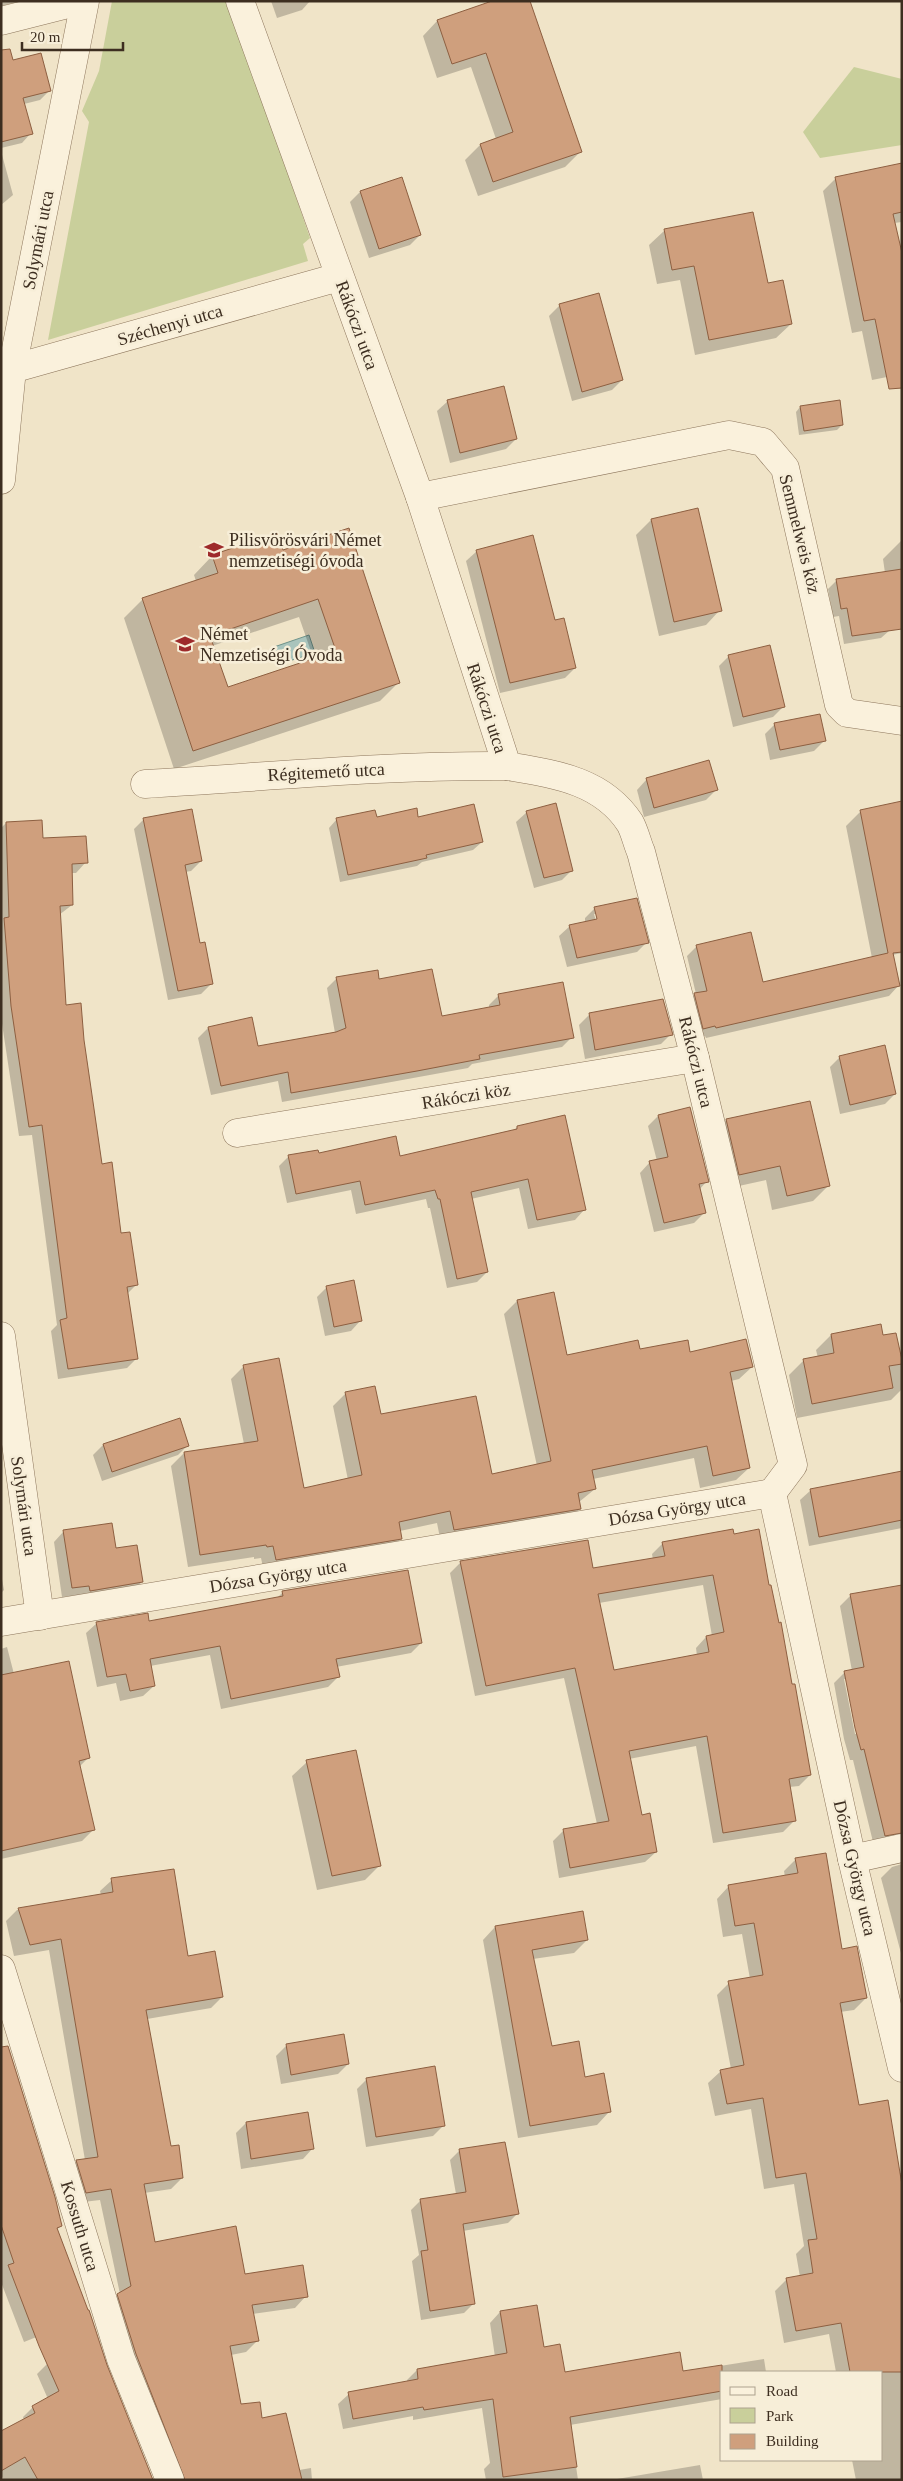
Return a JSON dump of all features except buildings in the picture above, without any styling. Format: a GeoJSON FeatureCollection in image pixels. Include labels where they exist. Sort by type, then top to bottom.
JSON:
{"type":"FeatureCollection","features":[{"type":"Feature","properties":{"kind":"street"},"geometry":{"type":"LineString","coordinates":[[1,21],[80,1]]}},
{"type":"Feature","properties":{"kind":"street","name":"Solymári utca"},"geometry":{"type":"LineString","coordinates":[[1,480],[7,371],[85,1]]}},
{"type":"Feature","properties":{"kind":"street","name":"Rákóczi utca"},"geometry":{"type":"LineString","coordinates":[[240,1],[420,497],[507,766],[567,777],[608,798],[630,824],[656,903],[793,1465],[772,1493]]}},
{"type":"Feature","properties":{"kind":"street","name":"Széchenyi utca"},"geometry":{"type":"LineString","coordinates":[[7,371],[339,277]]}},
{"type":"Feature","properties":{"kind":"street","name":"Semmelweis köz"},"geometry":{"type":"LineString","coordinates":[[420,497],[729,435],[763,442],[785,468],[810,568],[839,704],[847,713],[902,721]]}},
{"type":"Feature","properties":{"kind":"street","name":"Régitemető utca"},"geometry":{"type":"LineString","coordinates":[[145,784],[308,773],[451,766],[507,766]]}},
{"type":"Feature","properties":{"kind":"street","name":"Rákóczi köz"},"geometry":{"type":"LineString","coordinates":[[238,1133],[695,1058]]}},
{"type":"Feature","properties":{"kind":"street","name":"Solymári utca"},"geometry":{"type":"LineString","coordinates":[[1,1336],[4,1373],[40,1616]]}},
{"type":"Feature","properties":{"kind":"street","name":"Dózsa György utca"},"geometry":{"type":"LineString","coordinates":[[1,1622],[772,1493],[852,1860],[902,2068]]}},
{"type":"Feature","properties":{"kind":"street"},"geometry":{"type":"LineString","coordinates":[[852,1860],[902,1848]]}},
{"type":"Feature","properties":{"kind":"street","name":"Kossuth utca"},"geometry":{"type":"LineString","coordinates":[[1,1969],[120,2359],[170,2480]]}},
{"type":"Feature","properties":{"kind":"green space"},"geometry":{"type":"Polygon","coordinates":[[[112,1],[229,1],[310,238],[303,244],[308,261],[48,340],[89,122],[82,111],[99,71],[112,1]]]}},
{"type":"Feature","properties":{"kind":"green space"},"geometry":{"type":"Polygon","coordinates":[[[854,67],[902,79],[902,145],[820,158],[803,132],[854,67]]]}},
{"type":"Feature","properties":{"kind":"water"},"geometry":{"type":"Polygon","coordinates":[[[309,635],[315,653],[276,665],[271,648],[309,635]]]}},
{"type":"Feature","properties":{"kind":"place","name":"Pilisvörösvári Német nemzetiségi óvoda"},"geometry":{"type":"Point","coordinates":[214,550]}},
{"type":"Feature","properties":{"kind":"place","name":"Német Nemzetiségi Óvoda"},"geometry":{"type":"Point","coordinates":[185,644]}}]}
